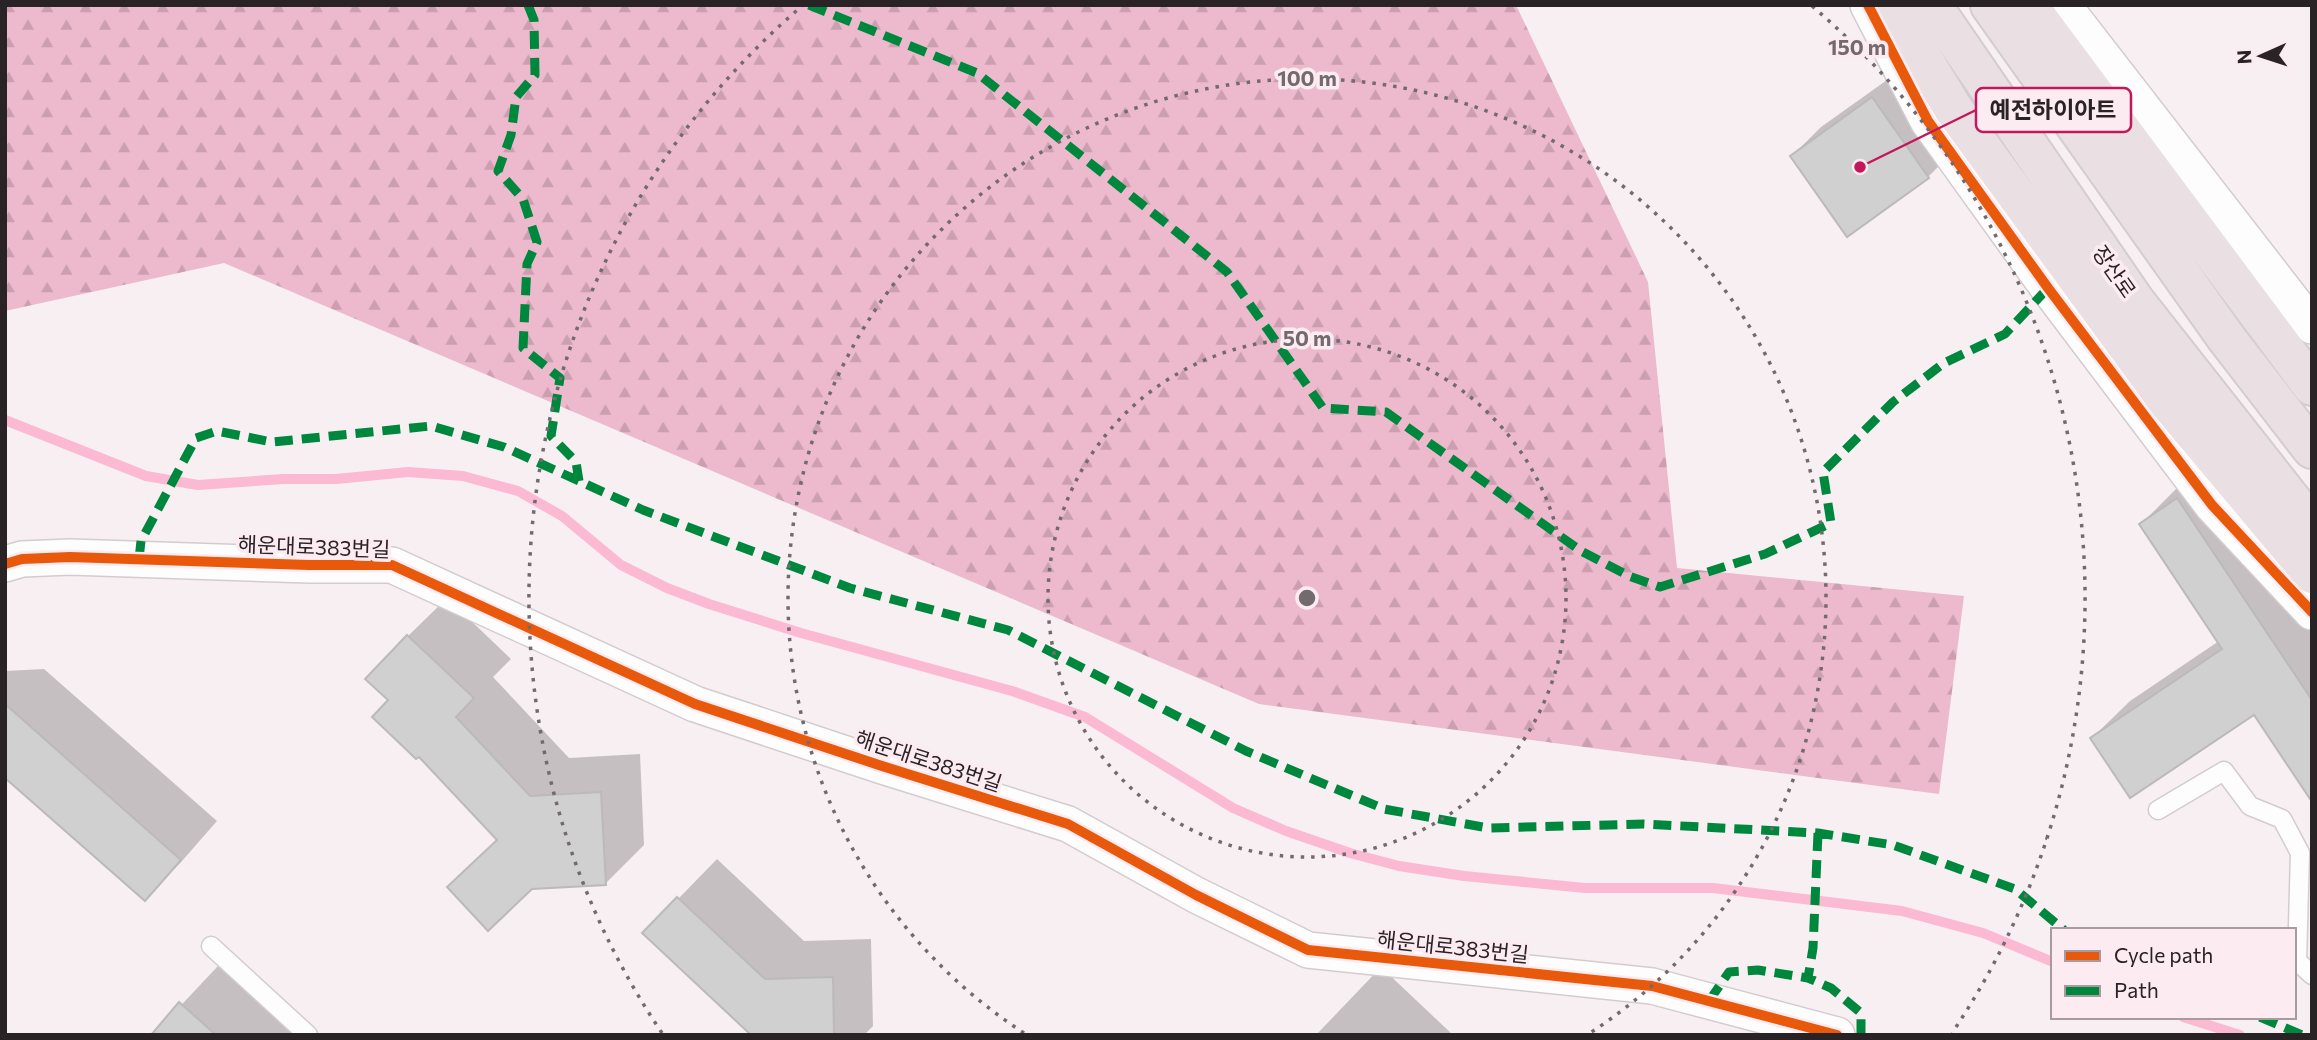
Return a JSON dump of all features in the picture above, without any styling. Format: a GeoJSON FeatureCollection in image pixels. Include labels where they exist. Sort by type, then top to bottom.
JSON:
{"type":"FeatureCollection","features":[{"type":"Feature","properties":{"kind":"highway"},"geometry":{"type":"LineString","coordinates":[[1890,5],[1954,110],[2167,401],[2312,575]]}},
{"type":"Feature","properties":{"kind":"highway","name":"장산로"},"geometry":{"type":"LineString","coordinates":[[1932,5],[2135,301],[2312,526]]}},
{"type":"Feature","properties":{"kind":"highway"},"geometry":{"type":"LineString","coordinates":[[1990,5],[2211,317],[2312,450]]}},
{"type":"Feature","properties":{"kind":"highway"},"geometry":{"type":"LineString","coordinates":[[2028,5],[2058,23],[2312,386]]}},
{"type":"Feature","properties":{"kind":"street"},"geometry":{"type":"LineString","coordinates":[[1868,5],[1928,121],[2048,288],[2212,505],[2312,612]]}},
{"type":"Feature","properties":{"kind":"street"},"geometry":{"type":"LineString","coordinates":[[2058,23],[2312,326]]}},
{"type":"Feature","properties":{"kind":"street","name":"해운대로383번길"},"geometry":{"type":"LineString","coordinates":[[5,564],[22,559],[70,557],[392,565],[695,704],[1068,824],[1196,895],[1308,950],[1652,986],[1837,1035]]}},
{"type":"Feature","properties":{"kind":"lane"},"geometry":{"type":"LineString","coordinates":[[2158,810],[2224,771],[2250,807],[2282,818],[2300,853],[2297,961],[2312,975]]}},
{"type":"Feature","properties":{"kind":"lane"},"geometry":{"type":"LineString","coordinates":[[211,946],[308,1035]]}},
{"type":"Feature","properties":{"kind":"green space"},"geometry":{"type":"Polygon","coordinates":[[[5,5],[1516,5],[1648,282],[1677,568],[1964,596],[1939,794],[1259,704],[224,263],[5,311],[5,5]]]}},
{"type":"Feature","properties":{"kind":"building"},"geometry":{"type":"Polygon","coordinates":[[[1872,97],[1929,178],[1847,237],[1790,156],[1872,97]]]}},
{"type":"Feature","properties":{"kind":"building"},"geometry":{"type":"Polygon","coordinates":[[[2177,498],[2312,700],[2312,802],[2254,715],[2130,798],[2090,738],[2222,649],[2139,524],[2177,498]]]}},
{"type":"Feature","properties":{"kind":"building"},"geometry":{"type":"Polygon","coordinates":[[[407,635],[474,698],[456,717],[530,796],[601,792],[606,885],[532,889],[488,931],[447,887],[497,840],[419,757],[416,759],[372,717],[388,700],[365,679],[407,635]]]}},
{"type":"Feature","properties":{"kind":"building"},"geometry":{"type":"Polygon","coordinates":[[[5,704],[181,860],[145,901],[5,778],[5,704]]]}},
{"type":"Feature","properties":{"kind":"building"},"geometry":{"type":"Polygon","coordinates":[[[677,897],[765,979],[833,977],[834,1035],[751,1035],[642,933],[677,897]]]}},
{"type":"Feature","properties":{"kind":"building"},"geometry":{"type":"Polygon","coordinates":[[[179,1002],[216,1035],[151,1035],[179,1002]]]}},
{"type":"Feature","properties":{"kind":"waterway"},"geometry":{"type":"LineString","coordinates":[[5,420],[146,476],[198,485],[283,479],[336,479],[408,472],[463,476],[518,491],[562,516],[621,565],[667,588],[801,633],[1012,691],[1085,717],[1233,808],[1286,831],[1399,866],[1464,876],[1585,888],[1713,888],[1902,911],[1983,933],[2051,961]]}},
{"type":"Feature","properties":{"kind":"waterway"},"geometry":{"type":"LineString","coordinates":[[2189,1019],[2240,1035]]}},
{"type":"Feature","properties":{"kind":"marked path"},"geometry":{"type":"LineString","coordinates":[[528,5],[534,20],[535,75],[516,97],[511,135],[498,171],[523,199],[537,242],[527,264],[523,348],[560,378],[551,436],[576,462],[579,481]]}},
{"type":"Feature","properties":{"kind":"marked path"},"geometry":{"type":"LineString","coordinates":[[809,5],[977,73],[1227,272],[1323,408],[1386,412],[1581,551],[1629,576],[1660,587],[1765,554],[1831,523],[1823,472],[1893,402],[1944,363],[2005,334],[2048,288]]}},
{"type":"Feature","properties":{"kind":"marked path"},"geometry":{"type":"LineString","coordinates":[[139,559],[141,541],[196,438],[217,431],[272,442],[431,426],[504,447],[643,510],[850,588],[1008,630],[1246,751],[1384,809],[1488,828],[1644,824],[1818,833],[1893,845],[2015,889],[2062,928]]}},
{"type":"Feature","properties":{"kind":"marked path"},"geometry":{"type":"LineString","coordinates":[[1818,833],[1813,948],[1808,978],[1831,988],[1861,1013],[1861,1035]]}},
{"type":"Feature","properties":{"kind":"marked path"},"geometry":{"type":"LineString","coordinates":[[1709,1001],[1729,972],[1758,970],[1808,978]]}},
{"type":"Feature","properties":{"kind":"marked path"},"geometry":{"type":"LineString","coordinates":[[2265,1019],[2302,1035]]}},
{"type":"Feature","properties":{"kind":"cycle path"},"geometry":{"type":"LineString","coordinates":[[1868,5],[1928,121],[2048,288],[2212,505],[2312,612]]}},
{"type":"Feature","properties":{"kind":"cycle path"},"geometry":{"type":"LineString","coordinates":[[5,564],[22,559],[70,557],[392,565],[695,704],[1068,824],[1196,895],[1308,950],[1652,986],[1837,1035]]}},
{"type":"Feature","properties":{"kind":"place","name":"예전하이아트"},"geometry":{"type":"Point","coordinates":[1860,167]}}]}
